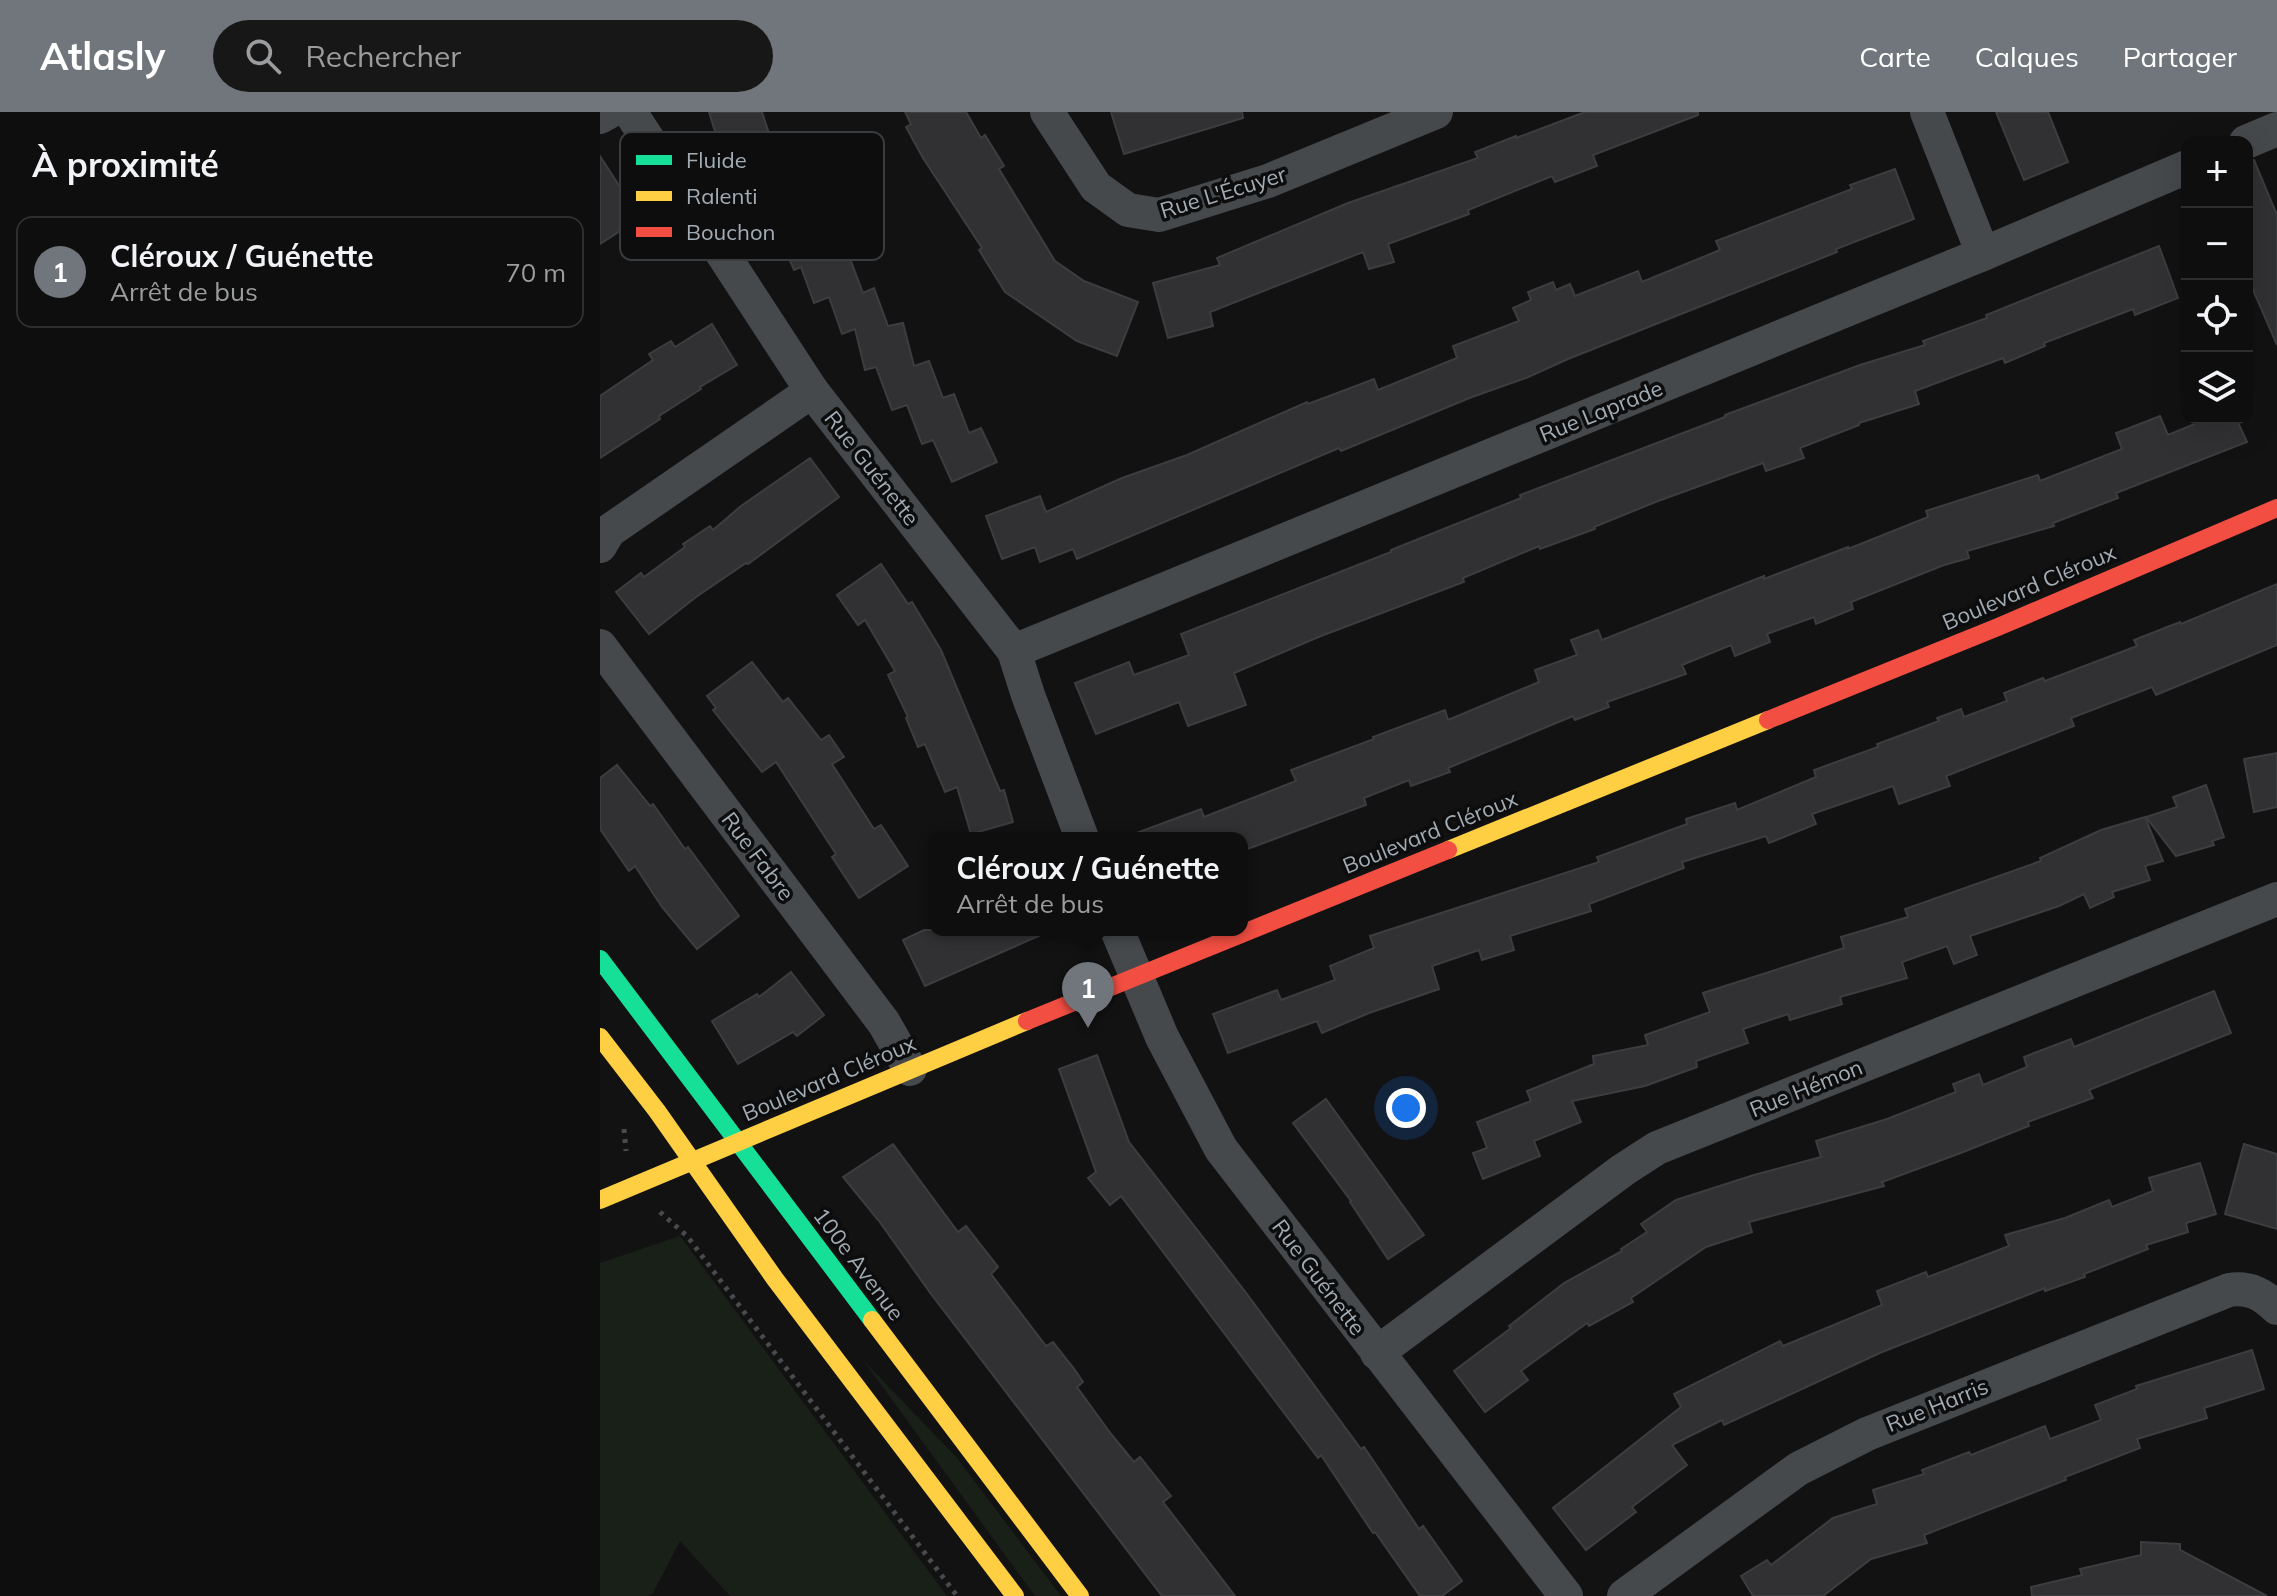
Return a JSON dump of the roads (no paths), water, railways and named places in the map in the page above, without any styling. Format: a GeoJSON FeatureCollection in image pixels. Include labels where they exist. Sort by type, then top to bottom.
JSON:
{"type":"FeatureCollection","features":[{"type":"Feature","properties":{"kind":"street"},"geometry":{"type":"LineString","coordinates":[[600,117],[609,112]]}},
{"type":"Feature","properties":{"kind":"street","name":"Rue Guénette"},"geometry":{"type":"LineString","coordinates":[[630,112],[643,132]]}},
{"type":"Feature","properties":{"kind":"street","name":"Rue L'Écuyer"},"geometry":{"type":"LineString","coordinates":[[1047,112],[1096,187],[1128,210],[1159,215],[1268,181],[1436,112]]}},
{"type":"Feature","properties":{"kind":"street"},"geometry":{"type":"LineString","coordinates":[[1927,112],[1983,254]]}},
{"type":"Feature","properties":{"kind":"street"},"geometry":{"type":"LineString","coordinates":[[2253,139],[2277,129]]}},
{"type":"Feature","properties":{"kind":"street","name":"Rue Laprade"},"geometry":{"type":"LineString","coordinates":[[1014,651],[1983,254],[2181,170]]}},
{"type":"Feature","properties":{"kind":"street","name":"Rue Guénette"},"geometry":{"type":"LineString","coordinates":[[727,260],[812,391],[1014,651],[1080,832]]}},
{"type":"Feature","properties":{"kind":"street"},"geometry":{"type":"LineString","coordinates":[[600,546],[609,531],[812,391]]}},
{"type":"Feature","properties":{"kind":"street","name":"Boulevard Cléroux"},"geometry":{"type":"LineString","coordinates":[[1248,932],[1984,633],[2277,508]]}},
{"type":"Feature","properties":{"kind":"street","name":"Rue Fabre"},"geometry":{"type":"LineString","coordinates":[[600,646],[884,1023],[910,1069]]}},
{"type":"Feature","properties":{"kind":"street","name":"Rue Hémon"},"geometry":{"type":"LineString","coordinates":[[1377,1353],[1610,1179],[1657,1148],[2277,899]]}},
{"type":"Feature","properties":{"kind":"street","name":"Rue Guénette"},"geometry":{"type":"LineString","coordinates":[[1119,936],[1175,1064],[1221,1149],[1566,1596]]}},
{"type":"Feature","properties":{"kind":"street","name":"Boulevard Cléroux"},"geometry":{"type":"LineString","coordinates":[[600,1200],[910,1069],[1238,936]]}},
{"type":"Feature","properties":{"kind":"street","name":"100e Avenue"},"geometry":{"type":"LineString","coordinates":[[600,959],[1080,1596]]}},
{"type":"Feature","properties":{"kind":"street"},"geometry":{"type":"LineString","coordinates":[[600,1037],[657,1111],[775,1279],[1015,1596]]}},
{"type":"Feature","properties":{"kind":"street","name":"Rue Harris"},"geometry":{"type":"LineString","coordinates":[[1624,1596],[1798,1469],[1867,1434],[2229,1290],[2241,1288],[2254,1291],[2277,1308]]}},
{"type":"Feature","properties":{"kind":"place","name":"Cléroux / Guénette"},"geometry":{"type":"Point","coordinates":[1088,1028]}}]}
